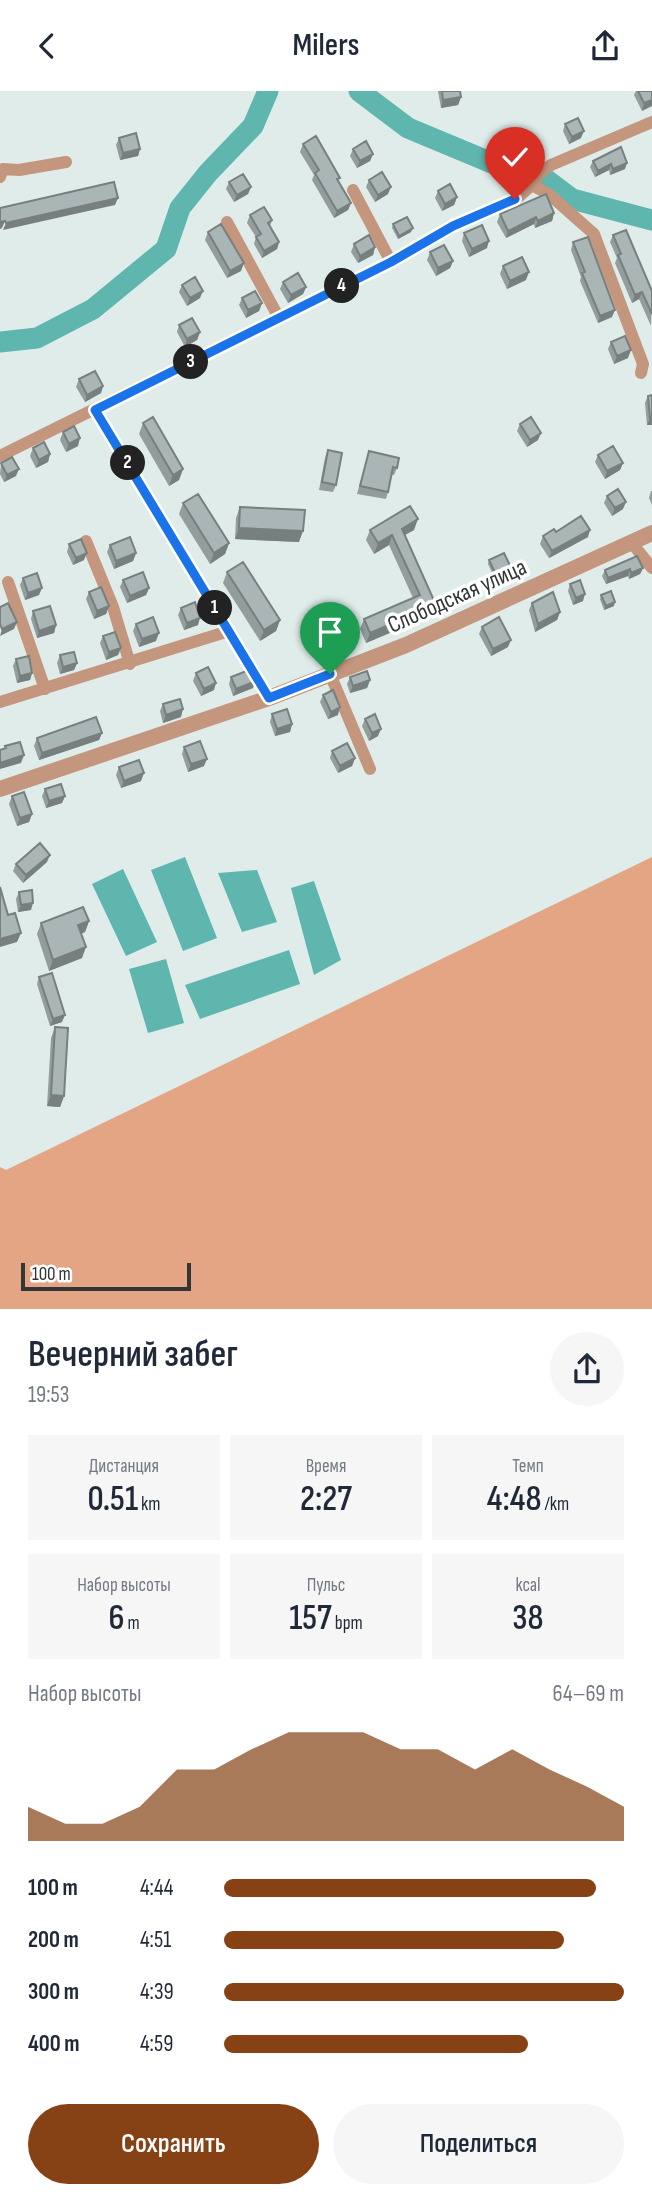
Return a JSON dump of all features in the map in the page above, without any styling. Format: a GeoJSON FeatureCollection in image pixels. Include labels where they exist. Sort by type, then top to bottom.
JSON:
{"type":"FeatureCollection","features":[{"type":"Feature","properties":{"kind":"street"},"geometry":{"type":"LineString","coordinates":[[0,456],[391,262],[453,226],[515,199],[551,165],[652,122]]}},
{"type":"Feature","properties":{"kind":"street"},"geometry":{"type":"LineString","coordinates":[[1,170],[19,170],[66,162]]}},
{"type":"Feature","properties":{"kind":"street"},"geometry":{"type":"LineString","coordinates":[[531,185],[550,195],[594,234],[643,364],[641,373]]}},
{"type":"Feature","properties":{"kind":"street"},"geometry":{"type":"LineString","coordinates":[[353,190],[391,262]]}},
{"type":"Feature","properties":{"kind":"street"},"geometry":{"type":"LineString","coordinates":[[227,222],[279,318]]}},
{"type":"Feature","properties":{"kind":"street"},"geometry":{"type":"LineString","coordinates":[[95,410],[269,698]]}},
{"type":"Feature","properties":{"kind":"street","name":"Слободская улица"},"geometry":{"type":"LineString","coordinates":[[0,789],[269,698],[406,645],[652,533]]}},
{"type":"Feature","properties":{"kind":"street"},"geometry":{"type":"LineString","coordinates":[[86,541],[113,607],[130,664]]}},
{"type":"Feature","properties":{"kind":"street"},"geometry":{"type":"LineString","coordinates":[[631,542],[652,568]]}},
{"type":"Feature","properties":{"kind":"street"},"geometry":{"type":"LineString","coordinates":[[8,582],[45,689]]}},
{"type":"Feature","properties":{"kind":"street"},"geometry":{"type":"LineString","coordinates":[[0,702],[130,664],[229,631]]}},
{"type":"Feature","properties":{"kind":"street"},"geometry":{"type":"LineString","coordinates":[[330,674],[370,769]]}},
{"type":"Feature","properties":{"kind":"shaded area"},"geometry":{"type":"Polygon","coordinates":[[[652,857],[652,1309],[0,1309],[0,1167],[6,1170],[652,857]]]}},
{"type":"Feature","properties":{"kind":"water"},"geometry":{"type":"Polygon","coordinates":[[[185,857],[217,938],[183,951],[151,870],[185,857]]]}},
{"type":"Feature","properties":{"kind":"water"},"geometry":{"type":"Polygon","coordinates":[[[123,869],[157,942],[126,956],[92,884],[123,869]]]}},
{"type":"Feature","properties":{"kind":"water"},"geometry":{"type":"Polygon","coordinates":[[[257,870],[277,922],[242,932],[218,873],[257,870]]]}},
{"type":"Feature","properties":{"kind":"water"},"geometry":{"type":"Polygon","coordinates":[[[314,881],[341,960],[314,975],[291,888],[314,881]]]}},
{"type":"Feature","properties":{"kind":"water"},"geometry":{"type":"Polygon","coordinates":[[[289,950],[300,984],[200,1019],[185,985],[289,950]]]}},
{"type":"Feature","properties":{"kind":"water"},"geometry":{"type":"Polygon","coordinates":[[[166,959],[184,1023],[148,1033],[129,969],[166,959]]]}},
{"type":"Feature","properties":{"kind":"building"},"geometry":{"type":"Polygon","coordinates":[[[442,91],[460,91],[461,97],[443,100],[442,91]]]}},
{"type":"Feature","properties":{"kind":"building"},"geometry":{"type":"Polygon","coordinates":[[[638,91],[652,91],[652,100],[644,103],[638,91]]]}},
{"type":"Feature","properties":{"kind":"building"},"geometry":{"type":"Polygon","coordinates":[[[578,118],[584,131],[572,137],[565,124],[578,118]]]}},
{"type":"Feature","properties":{"kind":"building"},"geometry":{"type":"Polygon","coordinates":[[[136,133],[140,149],[123,153],[119,138],[136,133]]]}},
{"type":"Feature","properties":{"kind":"building"},"geometry":{"type":"Polygon","coordinates":[[[316,136],[351,203],[337,211],[315,173],[319,170],[303,144],[316,136]]]}},
{"type":"Feature","properties":{"kind":"building"},"geometry":{"type":"Polygon","coordinates":[[[366,141],[373,154],[360,161],[353,149],[366,141]]]}},
{"type":"Feature","properties":{"kind":"building"},"geometry":{"type":"Polygon","coordinates":[[[621,147],[627,163],[613,169],[611,164],[598,171],[593,161],[621,147]]]}},
{"type":"Feature","properties":{"kind":"building"},"geometry":{"type":"Polygon","coordinates":[[[382,172],[391,187],[378,195],[369,180],[382,172]]]}},
{"type":"Feature","properties":{"kind":"building"},"geometry":{"type":"Polygon","coordinates":[[[243,174],[251,187],[237,195],[229,182],[243,174]]]}},
{"type":"Feature","properties":{"kind":"building"},"geometry":{"type":"Polygon","coordinates":[[[114,182],[118,198],[6,223],[0,222],[0,208],[114,182]]]}},
{"type":"Feature","properties":{"kind":"building"},"geometry":{"type":"Polygon","coordinates":[[[450,184],[457,197],[445,204],[438,191],[450,184]]]}},
{"type":"Feature","properties":{"kind":"building"},"geometry":{"type":"Polygon","coordinates":[[[546,194],[554,213],[538,221],[536,217],[508,231],[500,214],[546,194]]]}},
{"type":"Feature","properties":{"kind":"building"},"geometry":{"type":"Polygon","coordinates":[[[264,207],[272,220],[268,223],[279,242],[264,251],[256,237],[261,234],[250,215],[264,207]]]}},
{"type":"Feature","properties":{"kind":"building"},"geometry":{"type":"Polygon","coordinates":[[[407,217],[413,228],[399,236],[393,224],[407,217]]]}},
{"type":"Feature","properties":{"kind":"building"},"geometry":{"type":"Polygon","coordinates":[[[221,224],[244,263],[230,271],[208,232],[221,224]]]}},
{"type":"Feature","properties":{"kind":"building"},"geometry":{"type":"Polygon","coordinates":[[[482,225],[489,241],[472,249],[464,233],[482,225]]]}},
{"type":"Feature","properties":{"kind":"building"},"geometry":{"type":"Polygon","coordinates":[[[626,230],[652,291],[652,314],[642,292],[635,295],[618,255],[621,254],[613,235],[626,230]]]}},
{"type":"Feature","properties":{"kind":"building"},"geometry":{"type":"Polygon","coordinates":[[[369,235],[375,247],[360,256],[354,244],[369,235]]]}},
{"type":"Feature","properties":{"kind":"building"},"geometry":{"type":"Polygon","coordinates":[[[588,237],[615,310],[600,316],[582,273],[585,272],[573,242],[588,237]]]}},
{"type":"Feature","properties":{"kind":"building"},"geometry":{"type":"Polygon","coordinates":[[[444,245],[453,261],[438,268],[430,252],[444,245]]]}},
{"type":"Feature","properties":{"kind":"building"},"geometry":{"type":"Polygon","coordinates":[[[522,257],[529,272],[510,281],[503,266],[522,257]]]}},
{"type":"Feature","properties":{"kind":"building"},"geometry":{"type":"Polygon","coordinates":[[[298,273],[306,287],[291,295],[283,282],[298,273]]]}},
{"type":"Feature","properties":{"kind":"building"},"geometry":{"type":"Polygon","coordinates":[[[195,277],[203,291],[190,298],[182,285],[195,277]]]}},
{"type":"Feature","properties":{"kind":"building"},"geometry":{"type":"Polygon","coordinates":[[[255,291],[262,303],[248,310],[242,298],[255,291]]]}},
{"type":"Feature","properties":{"kind":"building"},"geometry":{"type":"Polygon","coordinates":[[[192,318],[200,332],[187,339],[179,325],[192,318]]]}},
{"type":"Feature","properties":{"kind":"building"},"geometry":{"type":"Polygon","coordinates":[[[625,336],[631,350],[617,356],[611,342],[625,336]]]}},
{"type":"Feature","properties":{"kind":"building"},"geometry":{"type":"Polygon","coordinates":[[[95,371],[103,386],[87,395],[79,379],[95,371]]]}},
{"type":"Feature","properties":{"kind":"building"},"geometry":{"type":"Polygon","coordinates":[[[652,395],[652,418],[650,418],[648,396],[652,395]]]}},
{"type":"Feature","properties":{"kind":"building"},"geometry":{"type":"Polygon","coordinates":[[[153,417],[183,469],[173,475],[143,423],[153,417]]]}},
{"type":"Feature","properties":{"kind":"building"},"geometry":{"type":"Polygon","coordinates":[[[531,417],[541,433],[530,440],[520,424],[531,417]]]}},
{"type":"Feature","properties":{"kind":"building"},"geometry":{"type":"Polygon","coordinates":[[[74,426],[80,438],[69,444],[63,432],[74,426]]]}},
{"type":"Feature","properties":{"kind":"building"},"geometry":{"type":"Polygon","coordinates":[[[44,442],[50,454],[39,460],[33,448],[44,442]]]}},
{"type":"Feature","properties":{"kind":"building"},"geometry":{"type":"Polygon","coordinates":[[[613,446],[623,463],[607,471],[598,455],[613,446]]]}},
{"type":"Feature","properties":{"kind":"building"},"geometry":{"type":"Polygon","coordinates":[[[328,450],[342,453],[336,485],[322,482],[328,450]]]}},
{"type":"Feature","properties":{"kind":"building"},"geometry":{"type":"Polygon","coordinates":[[[369,451],[399,458],[397,468],[393,467],[388,492],[360,486],[369,451]]]}},
{"type":"Feature","properties":{"kind":"building"},"geometry":{"type":"Polygon","coordinates":[[[12,457],[19,469],[7,475],[1,463],[12,457]]]}},
{"type":"Feature","properties":{"kind":"building"},"geometry":{"type":"Polygon","coordinates":[[[618,489],[626,502],[615,508],[607,496],[618,489]]]}},
{"type":"Feature","properties":{"kind":"building"},"geometry":{"type":"Polygon","coordinates":[[[198,494],[229,543],[214,553],[183,503],[198,494]]]}},
{"type":"Feature","properties":{"kind":"building"},"geometry":{"type":"Polygon","coordinates":[[[410,506],[418,519],[402,529],[436,605],[370,633],[364,619],[420,595],[392,535],[378,543],[370,530],[410,506]]]}},
{"type":"Feature","properties":{"kind":"building"},"geometry":{"type":"Polygon","coordinates":[[[240,507],[305,510],[303,531],[239,528],[240,507]]]}},
{"type":"Feature","properties":{"kind":"building"},"geometry":{"type":"Polygon","coordinates":[[[581,516],[590,530],[552,551],[543,536],[554,529],[556,532],[581,516]]]}},
{"type":"Feature","properties":{"kind":"building"},"geometry":{"type":"Polygon","coordinates":[[[130,537],[136,553],[116,561],[110,545],[130,537]]]}},
{"type":"Feature","properties":{"kind":"building"},"geometry":{"type":"Polygon","coordinates":[[[81,539],[87,553],[76,558],[69,544],[81,539]]]}},
{"type":"Feature","properties":{"kind":"building"},"geometry":{"type":"Polygon","coordinates":[[[504,553],[513,572],[498,579],[489,560],[504,553]]]}},
{"type":"Feature","properties":{"kind":"building"},"geometry":{"type":"Polygon","coordinates":[[[637,556],[643,568],[631,573],[630,569],[608,578],[605,570],[637,556]]]}},
{"type":"Feature","properties":{"kind":"building"},"geometry":{"type":"Polygon","coordinates":[[[243,562],[280,620],[264,630],[227,572],[243,562]]]}},
{"type":"Feature","properties":{"kind":"building"},"geometry":{"type":"Polygon","coordinates":[[[143,572],[149,588],[130,596],[123,580],[143,572]]]}},
{"type":"Feature","properties":{"kind":"building"},"geometry":{"type":"Polygon","coordinates":[[[37,573],[42,588],[28,593],[23,578],[37,573]]]}},
{"type":"Feature","properties":{"kind":"building"},"geometry":{"type":"Polygon","coordinates":[[[580,580],[585,594],[576,598],[570,584],[580,580]]]}},
{"type":"Feature","properties":{"kind":"building"},"geometry":{"type":"Polygon","coordinates":[[[101,587],[109,606],[97,611],[89,592],[101,587]]]}},
{"type":"Feature","properties":{"kind":"building"},"geometry":{"type":"Polygon","coordinates":[[[611,591],[615,602],[606,606],[601,595],[611,591]]]}},
{"type":"Feature","properties":{"kind":"building"},"geometry":{"type":"Polygon","coordinates":[[[553,592],[560,612],[538,624],[532,603],[553,592]]]}},
{"type":"Feature","properties":{"kind":"building"},"geometry":{"type":"Polygon","coordinates":[[[195,602],[200,618],[187,623],[181,608],[195,602]]]}},
{"type":"Feature","properties":{"kind":"building"},"geometry":{"type":"Polygon","coordinates":[[[8,603],[17,622],[2,629],[0,607],[8,603]]]}},
{"type":"Feature","properties":{"kind":"building"},"geometry":{"type":"Polygon","coordinates":[[[50,606],[56,625],[39,631],[33,611],[50,606]]]}},
{"type":"Feature","properties":{"kind":"building"},"geometry":{"type":"Polygon","coordinates":[[[153,617],[159,633],[142,639],[136,624],[153,617]]]}},
{"type":"Feature","properties":{"kind":"building"},"geometry":{"type":"Polygon","coordinates":[[[499,617],[511,640],[493,649],[482,627],[499,617]]]}},
{"type":"Feature","properties":{"kind":"building"},"geometry":{"type":"Polygon","coordinates":[[[342,624],[346,644],[320,650],[316,629],[342,624]]]}},
{"type":"Feature","properties":{"kind":"building"},"geometry":{"type":"Polygon","coordinates":[[[115,632],[121,648],[109,652],[103,636],[115,632]]]}},
{"type":"Feature","properties":{"kind":"building"},"geometry":{"type":"Polygon","coordinates":[[[74,652],[77,663],[63,667],[60,655],[74,652]]]}},
{"type":"Feature","properties":{"kind":"building"},"geometry":{"type":"Polygon","coordinates":[[[29,656],[32,673],[20,676],[16,659],[29,656]]]}},
{"type":"Feature","properties":{"kind":"building"},"geometry":{"type":"Polygon","coordinates":[[[208,667],[216,683],[204,689],[196,673],[208,667]]]}},
{"type":"Feature","properties":{"kind":"building"},"geometry":{"type":"Polygon","coordinates":[[[249,670],[256,681],[236,689],[231,677],[249,670]]]}},
{"type":"Feature","properties":{"kind":"building"},"geometry":{"type":"Polygon","coordinates":[[[367,671],[370,680],[353,686],[350,677],[367,671]]]}},
{"type":"Feature","properties":{"kind":"building"},"geometry":{"type":"Polygon","coordinates":[[[333,690],[340,707],[331,712],[323,695],[333,690]]]}},
{"type":"Feature","properties":{"kind":"building"},"geometry":{"type":"Polygon","coordinates":[[[180,699],[183,709],[166,715],[163,704],[180,699]]]}},
{"type":"Feature","properties":{"kind":"building"},"geometry":{"type":"Polygon","coordinates":[[[287,709],[292,724],[277,729],[272,714],[287,709]]]}},
{"type":"Feature","properties":{"kind":"building"},"geometry":{"type":"Polygon","coordinates":[[[375,714],[381,729],[372,733],[365,719],[375,714]]]}},
{"type":"Feature","properties":{"kind":"building"},"geometry":{"type":"Polygon","coordinates":[[[96,717],[102,733],[42,753],[37,738],[96,717]]]}},
{"type":"Feature","properties":{"kind":"building"},"geometry":{"type":"Polygon","coordinates":[[[200,741],[207,759],[191,764],[184,747],[200,741]]]}},
{"type":"Feature","properties":{"kind":"building"},"geometry":{"type":"Polygon","coordinates":[[[20,742],[24,755],[0,763],[0,750],[20,742]]]}},
{"type":"Feature","properties":{"kind":"building"},"geometry":{"type":"Polygon","coordinates":[[[347,743],[355,758],[340,766],[332,751],[347,743]]]}},
{"type":"Feature","properties":{"kind":"building"},"geometry":{"type":"Polygon","coordinates":[[[139,760],[144,773],[124,781],[119,767],[139,760]]]}},
{"type":"Feature","properties":{"kind":"building"},"geometry":{"type":"Polygon","coordinates":[[[61,784],[65,796],[49,801],[45,789],[61,784]]]}},
{"type":"Feature","properties":{"kind":"building"},"geometry":{"type":"Polygon","coordinates":[[[24,792],[32,814],[20,818],[12,796],[24,792]]]}},
{"type":"Feature","properties":{"kind":"building"},"geometry":{"type":"Polygon","coordinates":[[[40,843],[50,855],[26,875],[16,864],[40,843]]]}},
{"type":"Feature","properties":{"kind":"building"},"geometry":{"type":"Polygon","coordinates":[[[0,887],[8,915],[15,913],[21,933],[0,939],[0,887]]]}},
{"type":"Feature","properties":{"kind":"building"},"geometry":{"type":"Polygon","coordinates":[[[32,890],[33,903],[21,905],[19,892],[32,890]]]}},
{"type":"Feature","properties":{"kind":"building"},"geometry":{"type":"Polygon","coordinates":[[[83,907],[89,921],[78,925],[86,947],[53,960],[41,923],[83,907]]]}},
{"type":"Feature","properties":{"kind":"building"},"geometry":{"type":"Polygon","coordinates":[[[52,973],[65,1015],[53,1019],[39,977],[52,973]]]}},
{"type":"Feature","properties":{"kind":"building"},"geometry":{"type":"Polygon","coordinates":[[[55,1027],[68,1028],[64,1096],[51,1095],[55,1027]]]}},
{"type":"Feature","properties":{"kind":"waterway"},"geometry":{"type":"LineString","coordinates":[[0,342],[37,338],[93,309],[166,249],[180,208],[208,173],[253,126],[268,91]]}},
{"type":"Feature","properties":{"kind":"waterway"},"geometry":{"type":"LineString","coordinates":[[359,91],[408,128],[504,168],[521,167],[544,178],[572,199],[652,220]]}},
{"type":"Feature","properties":{"kind":"route"},"geometry":{"type":"LineString","coordinates":[[330,674],[269,698],[95,410],[391,262],[453,226],[515,199]]}}]}
